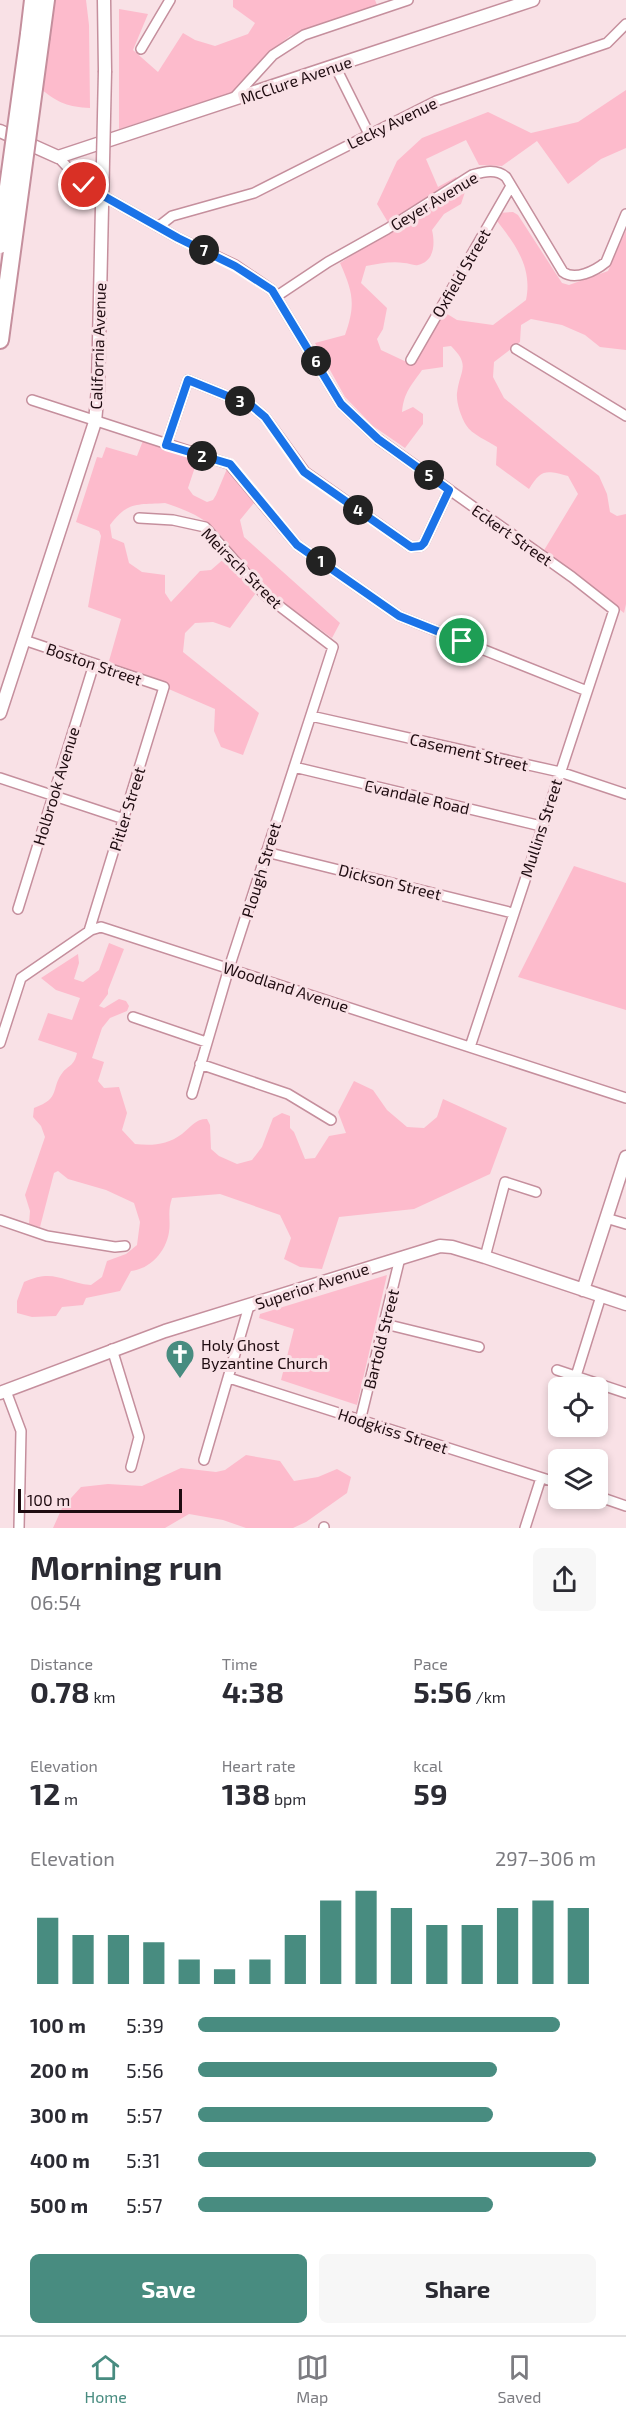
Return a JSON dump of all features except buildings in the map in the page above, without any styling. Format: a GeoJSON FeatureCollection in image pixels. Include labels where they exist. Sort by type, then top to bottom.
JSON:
{"type":"FeatureCollection","features":[{"type":"Feature","properties":{"kind":"highway"},"geometry":{"type":"LineString","coordinates":[[0,340],[35,35],[33,0]]}},
{"type":"Feature","properties":{"kind":"highway"},"geometry":{"type":"LineString","coordinates":[[0,245],[35,35],[46,0]]}},
{"type":"Feature","properties":{"kind":"street","name":"California Avenue"},"geometry":{"type":"LineString","coordinates":[[0,713],[95,422],[98,388],[105,71],[104,0]]}},
{"type":"Feature","properties":{"kind":"street"},"geometry":{"type":"LineString","coordinates":[[141,49],[170,0]]}},
{"type":"Feature","properties":{"kind":"street"},"geometry":{"type":"LineString","coordinates":[[230,102],[273,55],[294,40],[340,21],[408,0]]}},
{"type":"Feature","properties":{"kind":"street","name":"McClure Avenue"},"geometry":{"type":"LineString","coordinates":[[58,157],[533,0]]}},
{"type":"Feature","properties":{"kind":"street","name":"Lecky Avenue"},"geometry":{"type":"LineString","coordinates":[[158,227],[172,216],[254,193],[436,101],[607,43],[626,24]]}},
{"type":"Feature","properties":{"kind":"street"},"geometry":{"type":"LineString","coordinates":[[335,66],[369,135]]}},
{"type":"Feature","properties":{"kind":"street","name":"Eckert Street"},"geometry":{"type":"LineString","coordinates":[[0,131],[58,157],[84,185],[158,227],[235,266],[277,296],[341,404],[378,439],[572,577],[614,610]]}},
{"type":"Feature","properties":{"kind":"street","name":"Geyer Avenue"},"geometry":{"type":"LineString","coordinates":[[277,296],[328,262],[387,229],[471,175],[498,172],[506,177],[563,272],[569,276],[576,276],[606,262],[626,214]]}},
{"type":"Feature","properties":{"kind":"street","name":"Oxfield Street"},"geometry":{"type":"LineString","coordinates":[[411,360],[511,186]]}},
{"type":"Feature","properties":{"kind":"street"},"geometry":{"type":"LineString","coordinates":[[516,349],[626,416]]}},
{"type":"Feature","properties":{"kind":"street"},"geometry":{"type":"LineString","coordinates":[[166,445],[188,380],[252,406],[265,417],[304,472],[407,545],[421,546],[449,490]]}},
{"type":"Feature","properties":{"kind":"street"},"geometry":{"type":"LineString","coordinates":[[32,400],[230,464],[297,545],[399,616],[587,691]]}},
{"type":"Feature","properties":{"kind":"street","name":"Meirsch Street"},"geometry":{"type":"LineString","coordinates":[[139,518],[173,520],[205,527],[266,595],[333,647]]}},
{"type":"Feature","properties":{"kind":"street","name":"Mullins Street"},"geometry":{"type":"LineString","coordinates":[[470,1047],[614,610]]}},
{"type":"Feature","properties":{"kind":"street","name":"Boston Street"},"geometry":{"type":"LineString","coordinates":[[24,640],[164,687]]}},
{"type":"Feature","properties":{"kind":"street","name":"Plough Street"},"geometry":{"type":"LineString","coordinates":[[192,1094],[229,968],[333,647]]}},
{"type":"Feature","properties":{"kind":"street","name":"Holbrook Avenue"},"geometry":{"type":"LineString","coordinates":[[18,909],[94,664]]}},
{"type":"Feature","properties":{"kind":"street","name":"Pitler Street"},"geometry":{"type":"LineString","coordinates":[[89,931],[164,687]]}},
{"type":"Feature","properties":{"kind":"street","name":"Casement Street"},"geometry":{"type":"LineString","coordinates":[[311,716],[560,772],[626,794]]}},
{"type":"Feature","properties":{"kind":"street","name":"Evandale Road"},"geometry":{"type":"LineString","coordinates":[[294,767],[541,826]]}},
{"type":"Feature","properties":{"kind":"street"},"geometry":{"type":"LineString","coordinates":[[0,778],[124,819]]}},
{"type":"Feature","properties":{"kind":"street","name":"Dickson Street"},"geometry":{"type":"LineString","coordinates":[[266,852],[513,913]]}},
{"type":"Feature","properties":{"kind":"street","name":"Woodland Avenue"},"geometry":{"type":"LineString","coordinates":[[89,931],[101,927],[626,1098]]}},
{"type":"Feature","properties":{"kind":"street"},"geometry":{"type":"LineString","coordinates":[[0,1043],[21,978],[89,931]]}},
{"type":"Feature","properties":{"kind":"street"},"geometry":{"type":"LineString","coordinates":[[133,1017],[207,1042]]}},
{"type":"Feature","properties":{"kind":"street"},"geometry":{"type":"LineString","coordinates":[[200,1064],[288,1094],[331,1120]]}},
{"type":"Feature","properties":{"kind":"street"},"geometry":{"type":"LineString","coordinates":[[583,1290],[626,1157]]}},
{"type":"Feature","properties":{"kind":"street"},"geometry":{"type":"LineString","coordinates":[[485,1257],[506,1182],[536,1192]]}},
{"type":"Feature","properties":{"kind":"street"},"geometry":{"type":"LineString","coordinates":[[606,1218],[626,1224]]}},
{"type":"Feature","properties":{"kind":"street"},"geometry":{"type":"LineString","coordinates":[[0,1220],[47,1236],[115,1247],[125,1246]]}},
{"type":"Feature","properties":{"kind":"street","name":"Superior Avenue"},"geometry":{"type":"LineString","coordinates":[[3,1392],[112,1349],[440,1246],[452,1247],[485,1257],[626,1304]]}},
{"type":"Feature","properties":{"kind":"street","name":"Bartold Street"},"geometry":{"type":"LineString","coordinates":[[360,1421],[400,1257]]}},
{"type":"Feature","properties":{"kind":"street"},"geometry":{"type":"LineString","coordinates":[[576,1376],[601,1296]]}},
{"type":"Feature","properties":{"kind":"street"},"geometry":{"type":"LineString","coordinates":[[204,1460],[249,1306]]}},
{"type":"Feature","properties":{"kind":"street"},"geometry":{"type":"LineString","coordinates":[[385,1324],[479,1347]]}},
{"type":"Feature","properties":{"kind":"street"},"geometry":{"type":"LineString","coordinates":[[112,1349],[139,1437],[131,1467]]}},
{"type":"Feature","properties":{"kind":"street"},"geometry":{"type":"LineString","coordinates":[[557,1370],[626,1393]]}},
{"type":"Feature","properties":{"kind":"street","name":"Hodgkiss Street"},"geometry":{"type":"LineString","coordinates":[[229,1378],[548,1480]]}},
{"type":"Feature","properties":{"kind":"street"},"geometry":{"type":"LineString","coordinates":[[3,1392],[21,1431],[19,1528]]}},
{"type":"Feature","properties":{"kind":"street"},"geometry":{"type":"LineString","coordinates":[[525,1528],[541,1478]]}},
{"type":"Feature","properties":{"kind":"street"},"geometry":{"type":"LineString","coordinates":[[608,1500],[626,1506]]}},
{"type":"Feature","properties":{"kind":"shaded area"},"geometry":{"type":"Polygon","coordinates":[[[53,0],[86,0],[89,25],[90,108],[64,104],[42,90],[53,0]]]}},
{"type":"Feature","properties":{"kind":"shaded area"},"geometry":{"type":"Polygon","coordinates":[[[233,0],[375,0],[377,5],[290,36],[268,53],[232,93],[119,129],[119,9],[148,14],[133,50],[158,72],[183,33],[195,40],[215,46],[248,34],[255,23],[233,7],[233,0]]]}},
{"type":"Feature","properties":{"kind":"shaded area"},"geometry":{"type":"Polygon","coordinates":[[[626,90],[626,148],[601,159],[568,184],[537,141],[502,166],[479,165],[466,140],[426,159],[438,187],[456,177],[466,189],[461,204],[444,214],[432,230],[433,246],[428,260],[416,265],[394,262],[366,266],[361,283],[387,308],[383,329],[377,339],[381,350],[413,365],[444,312],[457,320],[493,325],[526,300],[527,276],[524,266],[515,246],[494,217],[497,213],[513,212],[518,215],[562,283],[569,285],[608,271],[626,230],[626,350],[600,347],[585,335],[562,325],[531,319],[521,325],[520,342],[494,362],[493,377],[504,398],[599,476],[607,494],[610,512],[617,516],[626,514],[626,604],[624,613],[543,552],[578,494],[568,476],[545,473],[537,478],[529,489],[496,465],[497,447],[472,431],[461,414],[457,393],[463,368],[461,358],[451,346],[443,347],[443,367],[422,370],[406,394],[402,412],[413,407],[423,414],[423,424],[405,448],[373,426],[345,397],[315,343],[345,335],[351,315],[352,298],[340,263],[392,229],[377,204],[397,161],[422,138],[488,112],[531,133],[578,122],[626,90]]]}},
{"type":"Feature","properties":{"kind":"shaded area"},"geometry":{"type":"Polygon","coordinates":[[[144,438],[199,455],[188,488],[193,495],[207,502],[213,500],[216,495],[229,464],[258,498],[240,520],[244,537],[340,623],[332,638],[261,586],[230,628],[213,622],[195,623],[185,633],[183,652],[259,713],[243,755],[221,747],[214,731],[215,709],[164,687],[107,668],[121,619],[88,607],[101,536],[99,531],[76,522],[97,457],[102,458],[106,447],[137,456],[144,438]],[[165,503],[134,506],[122,512],[110,525],[112,538],[124,543],[129,563],[142,572],[165,575],[165,593],[171,602],[200,571],[211,570],[233,551],[204,520],[165,503]]]}},
{"type":"Feature","properties":{"kind":"shaded area"},"geometry":{"type":"Polygon","coordinates":[[[574,866],[626,883],[626,1010],[518,977],[574,866]]]}},
{"type":"Feature","properties":{"kind":"shaded area"},"geometry":{"type":"Polygon","coordinates":[[[109,943],[124,949],[108,994],[99,1006],[104,1008],[119,999],[126,1001],[129,1006],[127,1011],[110,1018],[102,1028],[92,1058],[104,1062],[98,1081],[104,1088],[119,1087],[127,1113],[122,1130],[135,1144],[165,1143],[182,1134],[196,1122],[207,1119],[210,1125],[211,1149],[219,1156],[237,1164],[252,1160],[262,1147],[273,1118],[282,1113],[290,1116],[290,1128],[294,1132],[305,1159],[315,1158],[329,1136],[346,1133],[338,1112],[354,1081],[373,1090],[387,1110],[407,1127],[424,1128],[437,1117],[443,1099],[507,1128],[490,1174],[414,1209],[339,1217],[322,1269],[300,1267],[284,1259],[291,1238],[280,1215],[220,1194],[172,1198],[169,1232],[161,1253],[145,1267],[131,1271],[120,1291],[86,1298],[83,1305],[62,1307],[56,1316],[32,1317],[17,1313],[17,1301],[24,1282],[51,1276],[91,1285],[102,1277],[107,1261],[126,1254],[137,1245],[140,1222],[134,1203],[106,1190],[68,1179],[58,1171],[54,1173],[40,1227],[29,1224],[30,1211],[25,1195],[45,1137],[41,1126],[33,1117],[34,1108],[49,1100],[59,1078],[73,1063],[77,1053],[38,1040],[48,1013],[72,1020],[80,998],[56,990],[41,978],[78,954],[79,963],[74,979],[83,982],[99,970],[109,943]]]}},
{"type":"Feature","properties":{"kind":"shaded area"},"geometry":{"type":"Polygon","coordinates":[[[387,1275],[357,1405],[281,1380],[294,1329],[259,1318],[260,1314],[387,1275]]]}},
{"type":"Feature","properties":{"kind":"shaded area"},"geometry":{"type":"Polygon","coordinates":[[[246,1455],[280,1461],[294,1481],[318,1477],[337,1469],[351,1477],[347,1493],[306,1522],[293,1528],[246,1528],[223,1520],[189,1514],[165,1528],[53,1528],[62,1508],[81,1487],[108,1484],[142,1486],[181,1468],[216,1472],[225,1470],[246,1455]]]}},
{"type":"Feature","properties":{"kind":"place","name":"Holy Ghost Byzantine Church"},"geometry":{"type":"Point","coordinates":[180,1380]}},
{"type":"Feature","properties":{"kind":"route"},"geometry":{"type":"LineString","coordinates":[[84,185],[178,238],[235,266],[272,290],[341,404],[378,439],[449,490],[424,543],[421,546],[411,547],[304,472],[265,417],[252,406],[188,380],[166,445],[230,464],[297,545],[399,616],[462,641]]}}]}
